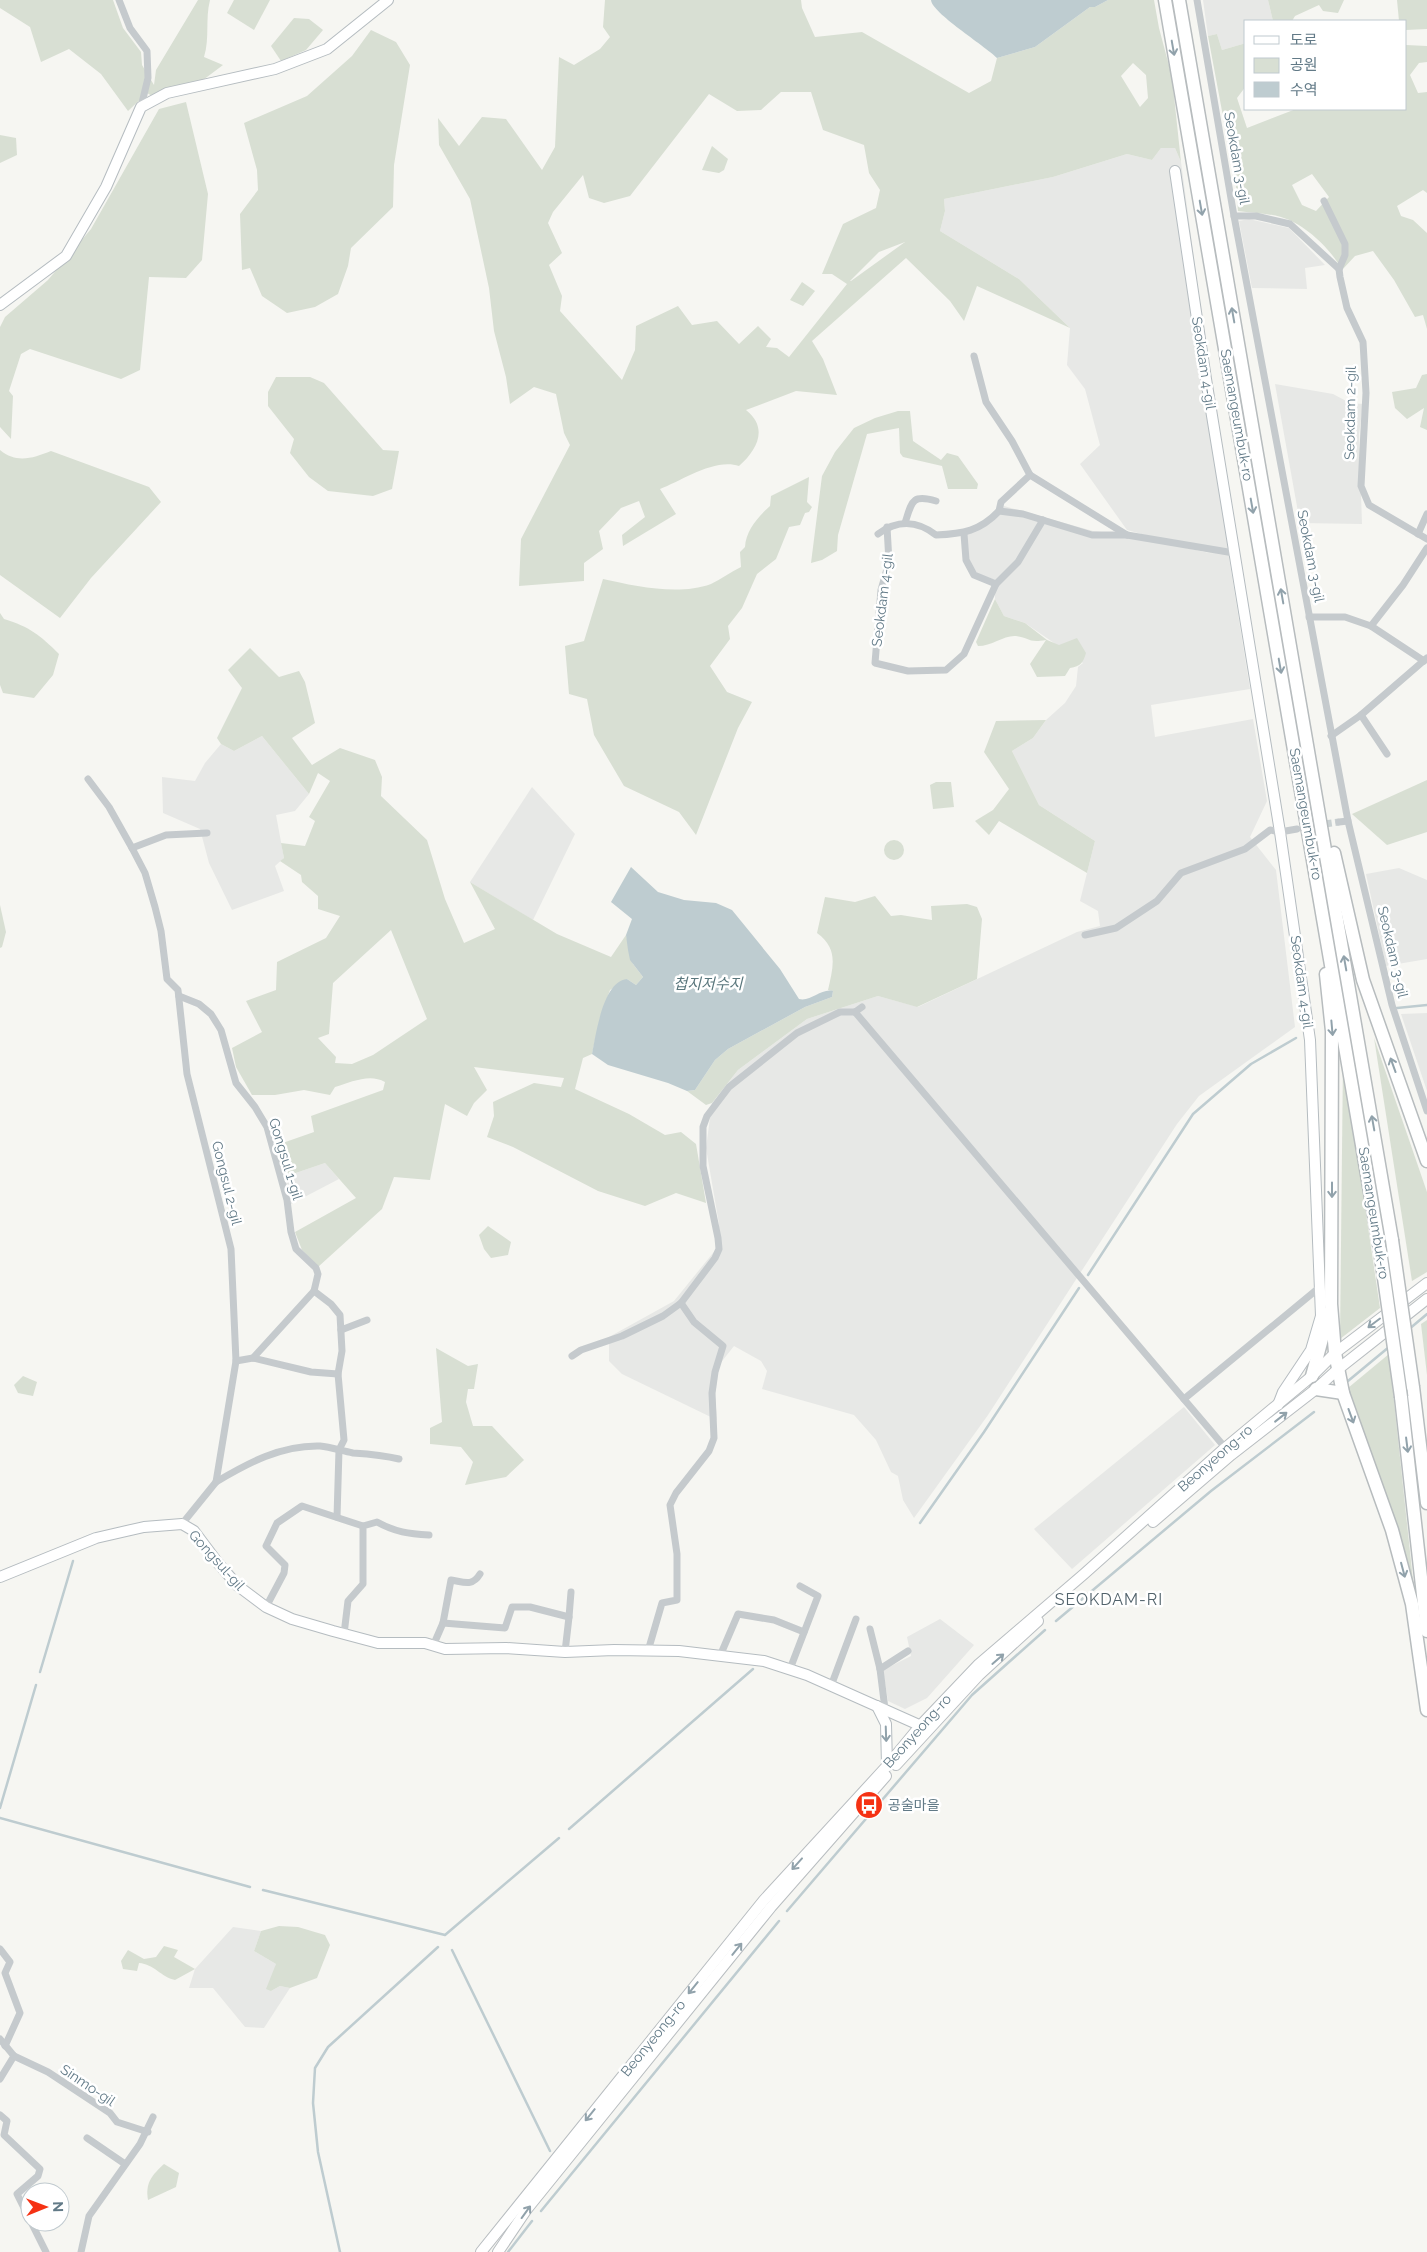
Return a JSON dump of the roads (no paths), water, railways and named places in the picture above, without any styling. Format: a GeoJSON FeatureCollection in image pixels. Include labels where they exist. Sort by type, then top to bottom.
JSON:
{"type":"FeatureCollection","features":[{"type":"Feature","properties":{"kind":"highway","name":"Saemangeumbuk-ro"},"geometry":{"type":"LineString","coordinates":[[1165,0],[1380,1250],[1401,1397],[1427,1631]]}},
{"type":"Feature","properties":{"kind":"highway","name":"Saemangeumbuk-ro"},"geometry":{"type":"LineString","coordinates":[[1179,0],[1392,1240],[1427,1504]]}},
{"type":"Feature","properties":{"kind":"highway"},"geometry":{"type":"LineString","coordinates":[[1311,764],[1340,875],[1363,980],[1427,1161]]}},
{"type":"Feature","properties":{"kind":"highway"},"geometry":{"type":"LineString","coordinates":[[1310,840],[1332,1031],[1331,1304],[1335,1353],[1343,1393],[1392,1530],[1412,1604],[1427,1710]]}},
{"type":"Feature","properties":{"kind":"highway"},"geometry":{"type":"LineString","coordinates":[[1312,1376],[1331,1304]]}},
{"type":"Feature","properties":{"kind":"highway"},"geometry":{"type":"LineString","coordinates":[[1316,1389],[1343,1393]]}},
{"type":"Feature","properties":{"kind":"street"},"geometry":{"type":"LineString","coordinates":[[0,305],[66,256],[106,187],[141,107],[148,78],[146,51],[130,28],[119,0]]}},
{"type":"Feature","properties":{"kind":"street"},"geometry":{"type":"LineString","coordinates":[[141,107],[167,92],[275,70],[327,49],[388,0]]}},
{"type":"Feature","properties":{"kind":"street","name":"Seokdam 3-gil"},"geometry":{"type":"LineString","coordinates":[[1197,0],[1234,216],[1348,821],[1392,1004],[1427,1111]]}},
{"type":"Feature","properties":{"kind":"street","name":"Seokdam 4-gil"},"geometry":{"type":"LineString","coordinates":[[1175,171],[1234,554],[1280,832],[1310,1040],[1321,1316],[1317,1336],[1311,1350],[1283,1392],[1278,1405]]}},
{"type":"Feature","properties":{"kind":"street","name":"Seokdam 2-gil"},"geometry":{"type":"LineString","coordinates":[[1324,201],[1345,244],[1345,255],[1338,269],[1346,308],[1363,342],[1366,394],[1361,486],[1369,505],[1427,539]]}},
{"type":"Feature","properties":{"kind":"street"},"geometry":{"type":"LineString","coordinates":[[1234,216],[1256,216],[1290,224],[1338,269]]}},
{"type":"Feature","properties":{"kind":"street"},"geometry":{"type":"LineString","coordinates":[[974,356],[986,402],[1012,441],[1030,475],[1127,536]]}},
{"type":"Feature","properties":{"kind":"street"},"geometry":{"type":"LineString","coordinates":[[878,534],[887,528],[905,523],[926,527],[936,535],[964,534],[989,522],[999,511],[1001,502],[1030,475]]}},
{"type":"Feature","properties":{"kind":"street"},"geometry":{"type":"LineString","coordinates":[[905,523],[911,504],[916,499],[922,497],[936,501]]}},
{"type":"Feature","properties":{"kind":"street"},"geometry":{"type":"LineString","coordinates":[[999,511],[1022,514],[1092,535],[1127,536],[1234,554]]}},
{"type":"Feature","properties":{"kind":"street"},"geometry":{"type":"LineString","coordinates":[[1418,534],[1427,514]]}},
{"type":"Feature","properties":{"kind":"street","name":"Seokdam 4-gil"},"geometry":{"type":"LineString","coordinates":[[887,528],[889,562],[881,590],[875,663],[908,671],[946,670],[964,654],[996,584],[1018,562],[1043,520]]}},
{"type":"Feature","properties":{"kind":"street"},"geometry":{"type":"LineString","coordinates":[[964,534],[966,560],[974,575],[996,584]]}},
{"type":"Feature","properties":{"kind":"street"},"geometry":{"type":"LineString","coordinates":[[1371,626],[1403,585],[1427,548]]}},
{"type":"Feature","properties":{"kind":"street"},"geometry":{"type":"LineString","coordinates":[[1309,617],[1345,617],[1371,626],[1425,659],[1360,715],[1331,736]]}},
{"type":"Feature","properties":{"kind":"street"},"geometry":{"type":"LineString","coordinates":[[1360,715],[1387,754]]}},
{"type":"Feature","properties":{"kind":"street","name":"Gongsul 2-gil"},"geometry":{"type":"LineString","coordinates":[[88,779],[109,807],[145,873],[161,931],[167,979],[178,990],[186,1074],[231,1249],[236,1361],[216,1482],[182,1524]]}},
{"type":"Feature","properties":{"kind":"street"},"geometry":{"type":"LineString","coordinates":[[1339,822],[1348,821]]}},
{"type":"Feature","properties":{"kind":"street"},"geometry":{"type":"LineString","coordinates":[[1085,935],[1116,928],[1157,901],[1181,873],[1246,849],[1270,830],[1280,832],[1297,829]]}},
{"type":"Feature","properties":{"kind":"street"},"geometry":{"type":"LineString","coordinates":[[132,848],[166,834],[207,833]]}},
{"type":"Feature","properties":{"kind":"street","name":"Gongsul 1-gil"},"geometry":{"type":"LineString","coordinates":[[178,996],[199,1004],[211,1014],[221,1030],[236,1083],[255,1107],[267,1127],[287,1200],[291,1232],[296,1249],[316,1268],[318,1274],[314,1291]]}},
{"type":"Feature","properties":{"kind":"street"},"geometry":{"type":"LineString","coordinates":[[572,1356],[663,1316],[680,1302],[715,1258],[719,1249],[703,1166],[703,1127],[707,1116],[729,1087],[797,1034],[840,1012],[855,1012],[862,1007]]}},
{"type":"Feature","properties":{"kind":"street"},"geometry":{"type":"LineString","coordinates":[[855,1012],[1228,1451]]}},
{"type":"Feature","properties":{"kind":"street","name":"Beonyeong-ro"},"geometry":{"type":"LineString","coordinates":[[498,2252],[528,2210],[771,1907],[988,1655],[1228,1451],[1335,1353],[1427,1283]]}},
{"type":"Feature","properties":{"kind":"street"},"geometry":{"type":"LineString","coordinates":[[1184,1399],[1320,1287]]}},
{"type":"Feature","properties":{"kind":"street"},"geometry":{"type":"LineString","coordinates":[[253,1358],[314,1291],[331,1304],[340,1315],[342,1351],[338,1374],[344,1440],[339,1450],[337,1517]]}},
{"type":"Feature","properties":{"kind":"street","name":"Beonyeong-ro"},"geometry":{"type":"LineString","coordinates":[[1228,1451],[1316,1389],[1427,1299]]}},
{"type":"Feature","properties":{"kind":"street"},"geometry":{"type":"LineString","coordinates":[[648,1651],[662,1603],[677,1600],[677,1554],[670,1505],[676,1493],[709,1451],[714,1438],[712,1393],[714,1372],[723,1346],[694,1322],[680,1302]]}},
{"type":"Feature","properties":{"kind":"street"},"geometry":{"type":"LineString","coordinates":[[341,1330],[367,1320]]}},
{"type":"Feature","properties":{"kind":"street"},"geometry":{"type":"LineString","coordinates":[[236,1361],[253,1358],[311,1372],[338,1374]]}},
{"type":"Feature","properties":{"kind":"street"},"geometry":{"type":"LineString","coordinates":[[216,1482],[251,1461],[276,1452],[306,1447],[321,1446],[339,1450],[380,1454],[399,1459]]}},
{"type":"Feature","properties":{"kind":"street"},"geometry":{"type":"LineString","coordinates":[[266,1607],[284,1573],[285,1565],[266,1546],[277,1523],[302,1506],[363,1526],[377,1522],[390,1529],[408,1534],[429,1535]]}},
{"type":"Feature","properties":{"kind":"street","name":"Gongsul-gil"},"geometry":{"type":"LineString","coordinates":[[0,1577],[96,1538],[144,1527],[182,1524],[194,1531],[238,1586],[266,1607],[292,1620],[378,1642],[425,1643],[445,1649],[506,1648],[565,1652],[648,1651],[720,1656],[764,1662],[790,1669],[881,1707],[924,1728]]}},
{"type":"Feature","properties":{"kind":"street"},"geometry":{"type":"LineString","coordinates":[[344,1634],[348,1601],[364,1584],[363,1526]]}},
{"type":"Feature","properties":{"kind":"street"},"geometry":{"type":"LineString","coordinates":[[433,1646],[443,1623],[451,1580],[471,1584],[480,1574]]}},
{"type":"Feature","properties":{"kind":"street"},"geometry":{"type":"LineString","coordinates":[[790,1669],[818,1596],[800,1586]]}},
{"type":"Feature","properties":{"kind":"street"},"geometry":{"type":"LineString","coordinates":[[565,1652],[572,1592]]}},
{"type":"Feature","properties":{"kind":"street"},"geometry":{"type":"LineString","coordinates":[[443,1623],[505,1628],[512,1607],[530,1607],[569,1617]]}},
{"type":"Feature","properties":{"kind":"street"},"geometry":{"type":"LineString","coordinates":[[720,1656],[738,1614],[774,1620],[804,1632]]}},
{"type":"Feature","properties":{"kind":"street"},"geometry":{"type":"LineString","coordinates":[[831,1686],[856,1619]]}},
{"type":"Feature","properties":{"kind":"street"},"geometry":{"type":"LineString","coordinates":[[870,1629],[880,1669],[881,1711],[886,1724],[887,1766]]}},
{"type":"Feature","properties":{"kind":"street"},"geometry":{"type":"LineString","coordinates":[[880,1669],[908,1651]]}},
{"type":"Feature","properties":{"kind":"street","name":"Beonyeong-ro"},"geometry":{"type":"LineString","coordinates":[[481,2252],[764,1900],[924,1728]]}},
{"type":"Feature","properties":{"kind":"street"},"geometry":{"type":"LineString","coordinates":[[0,1949],[10,1962],[5,1973],[20,2013],[5,2046]]}},
{"type":"Feature","properties":{"kind":"street","name":"Sinmo-gil"},"geometry":{"type":"LineString","coordinates":[[0,2039],[14,2056],[48,2072],[110,2113],[117,2122],[148,2132]]}},
{"type":"Feature","properties":{"kind":"street"},"geometry":{"type":"LineString","coordinates":[[0,2079],[14,2056]]}},
{"type":"Feature","properties":{"kind":"street"},"geometry":{"type":"LineString","coordinates":[[0,2115],[7,2122],[4,2135],[40,2169],[38,2176],[31,2182]]}},
{"type":"Feature","properties":{"kind":"street"},"geometry":{"type":"LineString","coordinates":[[81,2252],[89,2216],[148,2132],[153,2117]]}},
{"type":"Feature","properties":{"kind":"street"},"geometry":{"type":"LineString","coordinates":[[87,2138],[125,2164]]}},
{"type":"Feature","properties":{"kind":"street"},"geometry":{"type":"LineString","coordinates":[[36,2232],[46,2252]]}},
{"type":"Feature","properties":{"kind":"water"},"geometry":{"type":"Polygon","coordinates":[[[931,0],[1108,0],[1095,7],[1090,7],[1035,47],[997,58],[949,21],[934,6],[931,0]]]}},
{"type":"Feature","properties":{"kind":"water","name":"첩지저수지"},"geometry":{"type":"Polygon","coordinates":[[[631,867],[658,892],[684,900],[716,903],[732,910],[780,969],[799,999],[808,999],[824,991],[833,991],[832,997],[805,1007],[728,1049],[715,1060],[695,1090],[687,1091],[668,1083],[608,1065],[592,1054],[606,998],[619,982],[627,979],[636,985],[643,977],[630,960],[628,950],[626,935],[632,919],[611,902],[631,867]]]}},
{"type":"Feature","properties":{"kind":"waterway"},"geometry":{"type":"LineString","coordinates":[[1397,1008],[1427,1005]]}},
{"type":"Feature","properties":{"kind":"waterway"},"geometry":{"type":"LineString","coordinates":[[1088,1275],[1193,1114],[1251,1064],[1296,1038]]}},
{"type":"Feature","properties":{"kind":"waterway"},"geometry":{"type":"LineString","coordinates":[[920,1523],[984,1432],[1079,1288]]}},
{"type":"Feature","properties":{"kind":"waterway"},"geometry":{"type":"LineString","coordinates":[[1408,1330],[1427,1314]]}},
{"type":"Feature","properties":{"kind":"waterway"},"geometry":{"type":"LineString","coordinates":[[1348,1381],[1389,1347]]}},
{"type":"Feature","properties":{"kind":"waterway"},"geometry":{"type":"LineString","coordinates":[[1056,1621],[1211,1491],[1314,1412]]}},
{"type":"Feature","properties":{"kind":"waterway"},"geometry":{"type":"LineString","coordinates":[[40,1672],[73,1561]]}},
{"type":"Feature","properties":{"kind":"waterway"},"geometry":{"type":"LineString","coordinates":[[787,1911],[972,1695],[1045,1630]]}},
{"type":"Feature","properties":{"kind":"waterway"},"geometry":{"type":"LineString","coordinates":[[569,1829],[753,1669]]}},
{"type":"Feature","properties":{"kind":"waterway"},"geometry":{"type":"LineString","coordinates":[[0,1808],[36,1685]]}},
{"type":"Feature","properties":{"kind":"waterway"},"geometry":{"type":"LineString","coordinates":[[0,1818],[250,1887]]}},
{"type":"Feature","properties":{"kind":"waterway"},"geometry":{"type":"LineString","coordinates":[[263,1890],[445,1935],[559,1838]]}},
{"type":"Feature","properties":{"kind":"waterway"},"geometry":{"type":"LineString","coordinates":[[541,2211],[779,1921]]}},
{"type":"Feature","properties":{"kind":"waterway"},"geometry":{"type":"LineString","coordinates":[[340,2252],[318,2152],[313,2103],[315,2068],[328,2047],[438,1947]]}},
{"type":"Feature","properties":{"kind":"waterway"},"geometry":{"type":"LineString","coordinates":[[452,1950],[550,2151]]}},
{"type":"Feature","properties":{"kind":"waterway"},"geometry":{"type":"LineString","coordinates":[[508,2252],[532,2221]]}},
{"type":"Feature","properties":{"kind":"tunnel"},"geometry":{"type":"LineString","coordinates":[[1304,827],[1339,822]]}},
{"type":"Feature","properties":{"kind":"place","name":"공술마을"},"geometry":{"type":"Point","coordinates":[869,1805]}},
{"type":"Feature","properties":{"kind":"district","name":"SEOKDAM-RI"},"geometry":{"type":"Point","coordinates":[1109,1599]}}]}
